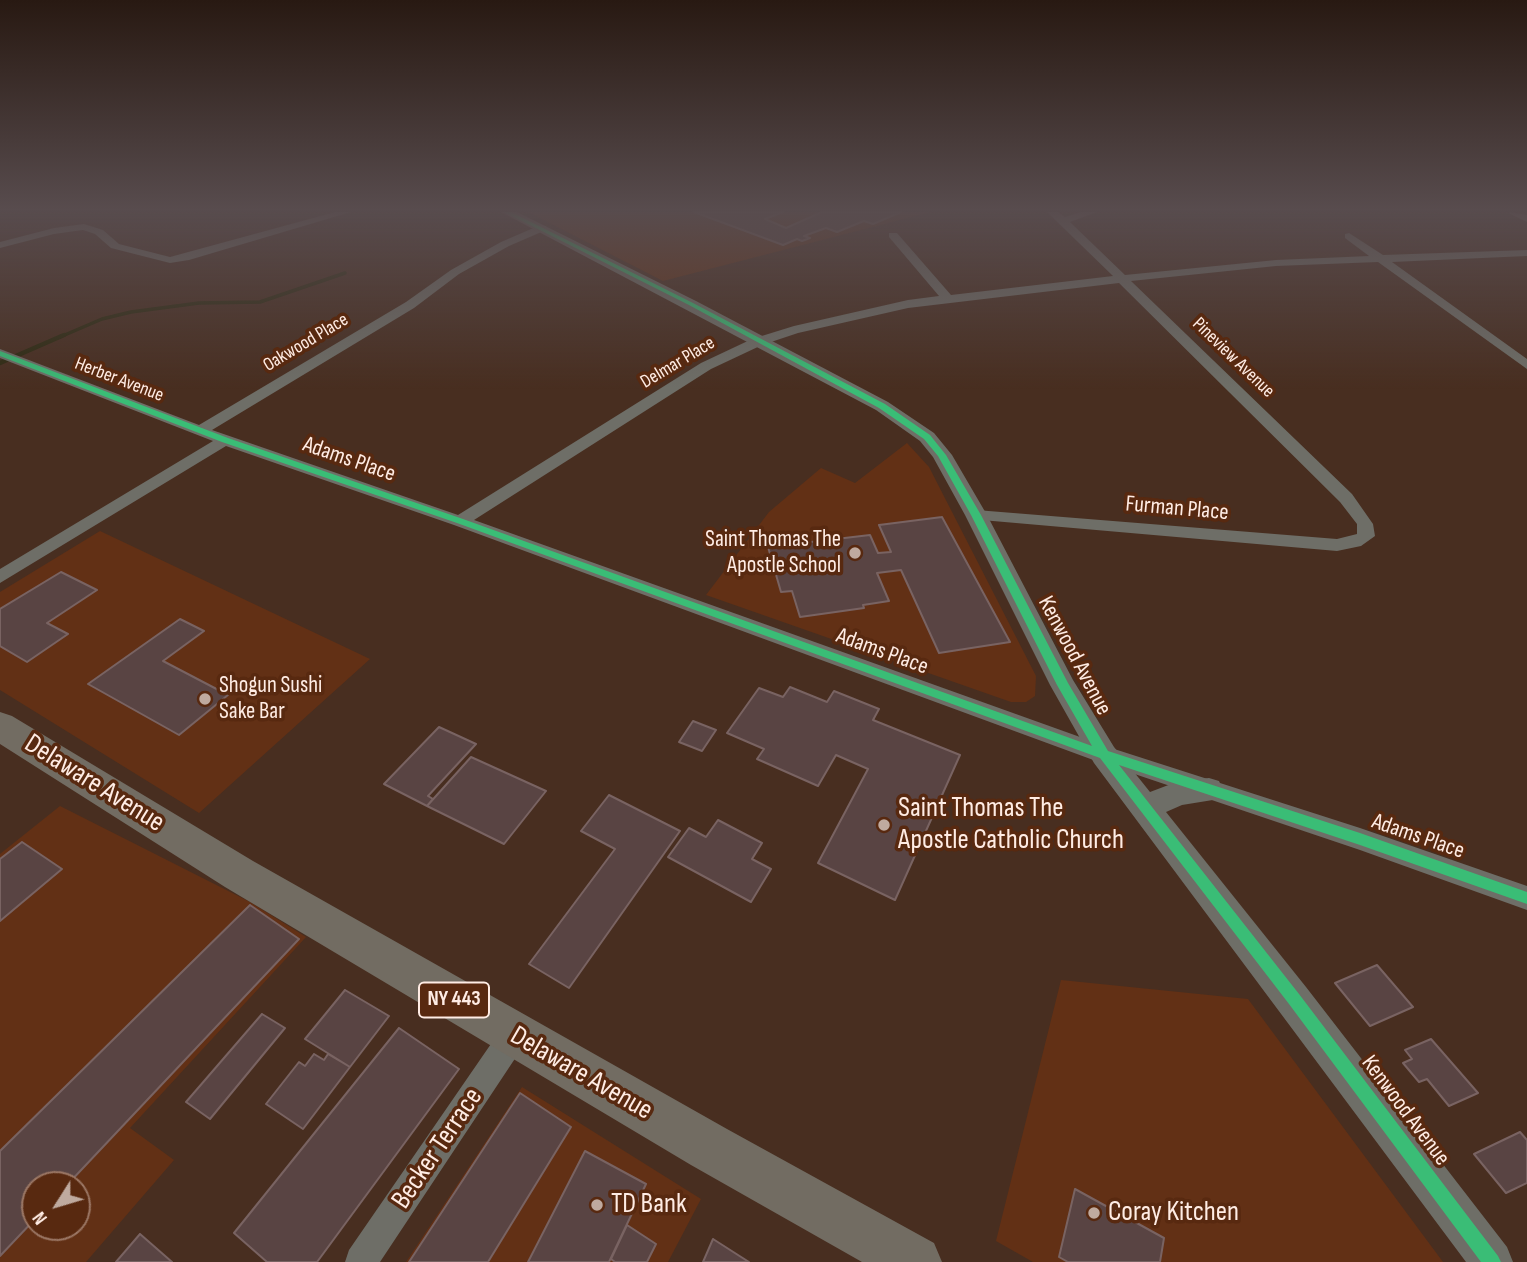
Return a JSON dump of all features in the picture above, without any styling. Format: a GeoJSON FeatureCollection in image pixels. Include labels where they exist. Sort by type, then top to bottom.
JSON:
{"type":"FeatureCollection","features":[{"type":"Feature","properties":{"kind":"main road","name":"Delaware Avenue"},"geometry":{"type":"LineString","coordinates":[[0,726],[239,874],[514,1035],[915,1262]]}},
{"type":"Feature","properties":{"kind":"street","name":"Oakwood Place"},"geometry":{"type":"LineString","coordinates":[[199,430],[410,305],[457,271]]}},
{"type":"Feature","properties":{"kind":"street","name":"Kenwood Avenue"},"geometry":{"type":"LineString","coordinates":[[626,271],[882,406],[927,437],[942,455],[976,515],[1063,685],[1104,755],[1294,999],[1492,1262]]}},
{"type":"Feature","properties":{"kind":"street"},"geometry":{"type":"LineString","coordinates":[[924,271],[947,298]]}},
{"type":"Feature","properties":{"kind":"street","name":"Pineview Avenue"},"geometry":{"type":"LineString","coordinates":[[1114,271],[1346,498],[1367,530]]}},
{"type":"Feature","properties":{"kind":"street","name":"Delmar Place"},"geometry":{"type":"LineString","coordinates":[[460,521],[706,366],[757,342],[908,304],[1205,271]]}},
{"type":"Feature","properties":{"kind":"street"},"geometry":{"type":"LineString","coordinates":[[1395,271],[1527,365]]}},
{"type":"Feature","properties":{"kind":"street","name":"Herber Avenue"},"geometry":{"type":"LineString","coordinates":[[0,353],[225,440]]}},
{"type":"Feature","properties":{"kind":"street"},"geometry":{"type":"LineString","coordinates":[[0,577],[225,440]]}},
{"type":"Feature","properties":{"kind":"street","name":"Adams Place"},"geometry":{"type":"LineString","coordinates":[[225,440],[460,521],[1104,755],[1527,898]]}},
{"type":"Feature","properties":{"kind":"street","name":"Furman Place"},"geometry":{"type":"LineString","coordinates":[[976,515],[1337,545],[1354,542],[1366,536],[1367,530]]}},
{"type":"Feature","properties":{"kind":"street"},"geometry":{"type":"LineString","coordinates":[[1145,808],[1179,793],[1209,790]]}},
{"type":"Feature","properties":{"kind":"street","name":"Becker Terrace"},"geometry":{"type":"LineString","coordinates":[[362,1262],[514,1035]]}},
{"type":"Feature","properties":{"kind":"shaded area"},"geometry":{"type":"Polygon","coordinates":[[[643,271],[702,271],[663,281],[643,271]]]}},
{"type":"Feature","properties":{"kind":"shaded area","name":"Saint Thomas The Apostle School"},"geometry":{"type":"Polygon","coordinates":[[[907,443],[929,467],[1036,676],[1035,696],[1026,702],[1011,702],[706,595],[769,512],[821,468],[855,483],[907,443]]]}},
{"type":"Feature","properties":{"kind":"shaded area"},"geometry":{"type":"Polygon","coordinates":[[[100,531],[370,659],[199,813],[0,690],[0,592],[100,531]]]}},
{"type":"Feature","properties":{"kind":"shaded area"},"geometry":{"type":"Polygon","coordinates":[[[60,806],[250,902],[306,937],[130,1128],[174,1160],[86,1262],[0,1262],[0,854],[60,806]]]}},
{"type":"Feature","properties":{"kind":"shaded area"},"geometry":{"type":"Polygon","coordinates":[[[1061,980],[1248,999],[1443,1262],[1033,1262],[996,1241],[1061,980]]]}},
{"type":"Feature","properties":{"kind":"shaded area"},"geometry":{"type":"Polygon","coordinates":[[[522,1087],[701,1199],[668,1262],[406,1262],[522,1087]]]}},
{"type":"Feature","properties":{"kind":"building"},"geometry":{"type":"Polygon","coordinates":[[[942,517],[1010,642],[939,653],[901,570],[877,573],[889,601],[863,605],[864,608],[800,617],[792,591],[781,592],[768,547],[870,535],[878,553],[891,552],[879,525],[942,517]]]}},
{"type":"Feature","properties":{"kind":"building"},"geometry":{"type":"Polygon","coordinates":[[[61,572],[97,590],[47,623],[68,634],[27,662],[0,646],[0,609],[61,572]]]}},
{"type":"Feature","properties":{"kind":"building"},"geometry":{"type":"Polygon","coordinates":[[[180,619],[204,631],[163,661],[228,695],[179,735],[88,684],[180,619]]]}},
{"type":"Feature","properties":{"kind":"building","name":"Saint Thomas The Apostle Catholic Church"},"geometry":{"type":"Polygon","coordinates":[[[790,687],[827,702],[834,691],[879,709],[873,720],[960,755],[895,900],[818,863],[868,769],[836,755],[818,786],[757,759],[764,749],[727,733],[759,688],[783,697],[790,687]]]}},
{"type":"Feature","properties":{"kind":"building"},"geometry":{"type":"Polygon","coordinates":[[[693,721],[716,730],[702,751],[679,742],[693,721]]]}},
{"type":"Feature","properties":{"kind":"building"},"geometry":{"type":"Polygon","coordinates":[[[439,727],[476,744],[428,796],[433,799],[427,806],[384,784],[439,727]]]}},
{"type":"Feature","properties":{"kind":"building"},"geometry":{"type":"Polygon","coordinates":[[[471,757],[546,791],[504,844],[427,806],[471,757]]]}},
{"type":"Feature","properties":{"kind":"building"},"geometry":{"type":"Polygon","coordinates":[[[609,795],[680,831],[569,988],[529,964],[615,849],[581,831],[609,795]]]}},
{"type":"Feature","properties":{"kind":"building"},"geometry":{"type":"Polygon","coordinates":[[[718,820],[762,843],[752,859],[771,869],[751,902],[668,857],[689,828],[706,837],[718,820]]]}},
{"type":"Feature","properties":{"kind":"building"},"geometry":{"type":"Polygon","coordinates":[[[22,842],[62,869],[0,921],[0,859],[22,842]]]}},
{"type":"Feature","properties":{"kind":"building"},"geometry":{"type":"Polygon","coordinates":[[[250,905],[299,939],[80,1171],[21,1171],[21,1234],[0,1256],[0,1151],[250,905]]]}},
{"type":"Feature","properties":{"kind":"building"},"geometry":{"type":"Polygon","coordinates":[[[1377,965],[1413,1007],[1370,1026],[1335,983],[1377,965]]]}},
{"type":"Feature","properties":{"kind":"building"},"geometry":{"type":"Polygon","coordinates":[[[345,990],[389,1016],[350,1067],[305,1039],[345,990]]]}},
{"type":"Feature","properties":{"kind":"building"},"geometry":{"type":"Polygon","coordinates":[[[262,1014],[285,1028],[210,1119],[186,1102],[262,1014]]]}},
{"type":"Feature","properties":{"kind":"building"},"geometry":{"type":"Polygon","coordinates":[[[399,1028],[459,1069],[317,1262],[267,1262],[234,1233],[399,1028]]]}},
{"type":"Feature","properties":{"kind":"building"},"geometry":{"type":"Polygon","coordinates":[[[1431,1039],[1478,1093],[1449,1106],[1427,1079],[1419,1082],[1403,1063],[1412,1059],[1405,1050],[1431,1039]]]}},
{"type":"Feature","properties":{"kind":"building"},"geometry":{"type":"Polygon","coordinates":[[[314,1054],[324,1060],[328,1054],[350,1067],[303,1129],[266,1104],[299,1062],[305,1066],[314,1054]]]}},
{"type":"Feature","properties":{"kind":"building"},"geometry":{"type":"Polygon","coordinates":[[[520,1093],[571,1127],[488,1262],[409,1262],[520,1093]]]}},
{"type":"Feature","properties":{"kind":"building"},"geometry":{"type":"Polygon","coordinates":[[[1520,1132],[1527,1140],[1527,1183],[1506,1193],[1474,1154],[1520,1132]]]}},
{"type":"Feature","properties":{"kind":"building","name":"TD Bank"},"geometry":{"type":"Polygon","coordinates":[[[585,1151],[646,1184],[609,1262],[528,1262],[585,1151]]]}},
{"type":"Feature","properties":{"kind":"building","name":"Coray Kitchen"},"geometry":{"type":"Polygon","coordinates":[[[1075,1189],[1164,1238],[1160,1262],[1068,1262],[1059,1257],[1075,1189]]]}},
{"type":"Feature","properties":{"kind":"building"},"geometry":{"type":"Polygon","coordinates":[[[627,1225],[656,1244],[647,1262],[615,1262],[611,1259],[627,1225]]]}},
{"type":"Feature","properties":{"kind":"building"},"geometry":{"type":"Polygon","coordinates":[[[140,1234],[172,1262],[116,1262],[140,1234]]]}},
{"type":"Feature","properties":{"kind":"building"},"geometry":{"type":"Polygon","coordinates":[[[713,1239],[749,1262],[703,1262],[713,1239]]]}},
{"type":"Feature","properties":{"kind":"waterway"},"geometry":{"type":"LineString","coordinates":[[60,337],[102,319],[131,312],[199,303],[260,302],[345,273]]}},
{"type":"Feature","properties":{"kind":"waterway"},"geometry":{"type":"LineString","coordinates":[[0,363],[64,335]]}},
{"type":"Feature","properties":{"kind":"cycle path"},"geometry":{"type":"LineString","coordinates":[[625,271],[882,406],[927,437],[942,455],[976,515],[1063,685],[1104,755],[1294,999],[1492,1262]]}},
{"type":"Feature","properties":{"kind":"cycle path"},"geometry":{"type":"LineString","coordinates":[[0,353],[225,440],[460,521],[1104,755],[1360,839],[1527,898]]}},
{"type":"Feature","properties":{"kind":"place","name":"Saint Thomas The Apostle School"},"geometry":{"type":"Point","coordinates":[855,553]}},
{"type":"Feature","properties":{"kind":"place","name":"Shogun Sushi Sake Bar"},"geometry":{"type":"Point","coordinates":[205,699]}},
{"type":"Feature","properties":{"kind":"place","name":"Saint Thomas The Apostle Catholic Church"},"geometry":{"type":"Point","coordinates":[884,825]}},
{"type":"Feature","properties":{"kind":"place","name":"TD Bank"},"geometry":{"type":"Point","coordinates":[597,1205]}},
{"type":"Feature","properties":{"kind":"place","name":"Coray Kitchen"},"geometry":{"type":"Point","coordinates":[1094,1213]}}]}
